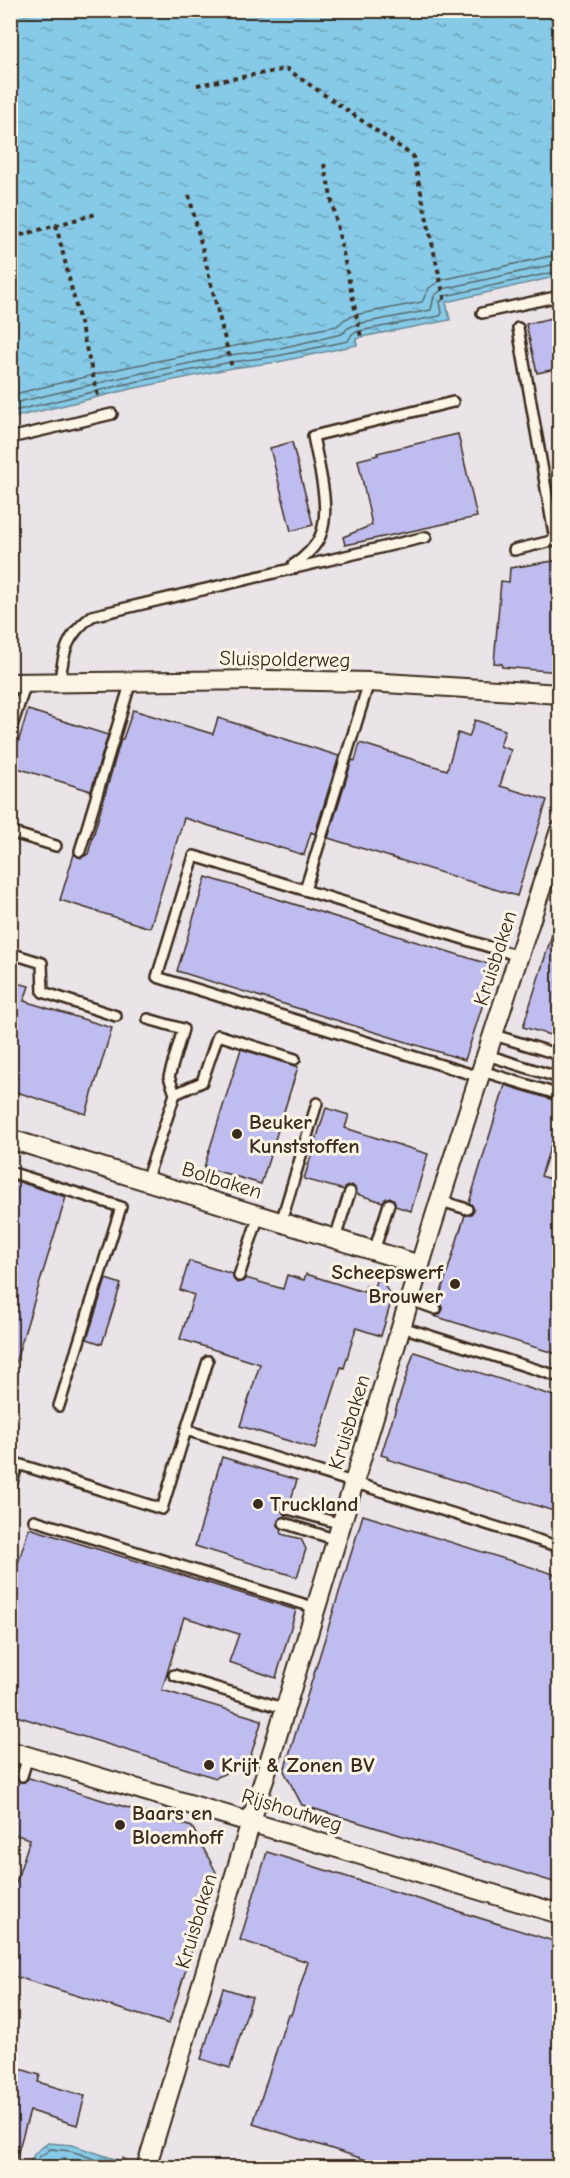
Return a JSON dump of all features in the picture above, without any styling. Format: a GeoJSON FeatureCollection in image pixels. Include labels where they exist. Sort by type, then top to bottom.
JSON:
{"type":"FeatureCollection","features":[{"type":"Feature","properties":{"kind":"street","name":"Sluispolderweg"},"geometry":{"type":"LineString","coordinates":[[18,683],[369,682],[560,694]]}},
{"type":"Feature","properties":{"kind":"street","name":"Kruisbaken"},"geometry":{"type":"LineString","coordinates":[[146,2168],[420,1265],[560,830]]}},
{"type":"Feature","properties":{"kind":"street","name":"Bolbaken"},"geometry":{"type":"LineString","coordinates":[[10,1139],[420,1265]]}},
{"type":"Feature","properties":{"kind":"street","name":"Rijshoutweg"},"geometry":{"type":"LineString","coordinates":[[10,1750],[560,1914]]}},
{"type":"Feature","properties":{"kind":"lane"},"geometry":{"type":"LineString","coordinates":[[482,313],[560,296]]}},
{"type":"Feature","properties":{"kind":"lane"},"geometry":{"type":"LineString","coordinates":[[514,550],[557,540],[518,328]]}},
{"type":"Feature","properties":{"kind":"lane"},"geometry":{"type":"LineString","coordinates":[[283,570],[303,559],[321,535],[324,511],[313,436],[453,402]]}},
{"type":"Feature","properties":{"kind":"lane"},"geometry":{"type":"LineString","coordinates":[[10,438],[112,414]]}},
{"type":"Feature","properties":{"kind":"lane"},"geometry":{"type":"LineString","coordinates":[[60,682],[62,659],[68,640],[77,627],[92,616],[426,537]]}},
{"type":"Feature","properties":{"kind":"lane"},"geometry":{"type":"LineString","coordinates":[[80,851],[131,681]]}},
{"type":"Feature","properties":{"kind":"lane"},"geometry":{"type":"LineString","coordinates":[[305,890],[369,682]]}},
{"type":"Feature","properties":{"kind":"lane"},"geometry":{"type":"LineString","coordinates":[[10,732],[18,683]]}},
{"type":"Feature","properties":{"kind":"lane"},"geometry":{"type":"LineString","coordinates":[[10,832],[56,846]]}},
{"type":"Feature","properties":{"kind":"lane"},"geometry":{"type":"LineString","coordinates":[[519,956],[194,856],[157,977],[483,1068],[560,1095]]}},
{"type":"Feature","properties":{"kind":"lane"},"geometry":{"type":"LineString","coordinates":[[10,953],[42,963],[43,992],[116,1016]]}},
{"type":"Feature","properties":{"kind":"lane"},"geometry":{"type":"LineString","coordinates":[[146,1181],[175,1094],[169,1077],[183,1029],[148,1019]]}},
{"type":"Feature","properties":{"kind":"lane"},"geometry":{"type":"LineString","coordinates":[[175,1094],[202,1082],[218,1035],[295,1059]]}},
{"type":"Feature","properties":{"kind":"lane"},"geometry":{"type":"LineString","coordinates":[[494,1035],[560,1055]]}},
{"type":"Feature","properties":{"kind":"lane"},"geometry":{"type":"LineString","coordinates":[[483,1068],[560,1078]]}},
{"type":"Feature","properties":{"kind":"lane"},"geometry":{"type":"LineString","coordinates":[[280,1222],[317,1103]]}},
{"type":"Feature","properties":{"kind":"lane"},"geometry":{"type":"LineString","coordinates":[[10,1172],[121,1207],[59,1406]]}},
{"type":"Feature","properties":{"kind":"lane"},"geometry":{"type":"LineString","coordinates":[[335,1238],[350,1192]]}},
{"type":"Feature","properties":{"kind":"lane"},"geometry":{"type":"LineString","coordinates":[[441,1201],[467,1209]]}},
{"type":"Feature","properties":{"kind":"lane"},"geometry":{"type":"LineString","coordinates":[[374,1251],[389,1204]]}},
{"type":"Feature","properties":{"kind":"lane"},"geometry":{"type":"LineString","coordinates":[[239,1276],[259,1215]]}},
{"type":"Feature","properties":{"kind":"lane"},"geometry":{"type":"LineString","coordinates":[[410,1300],[436,1309]]}},
{"type":"Feature","properties":{"kind":"lane"},"geometry":{"type":"LineString","coordinates":[[402,1327],[560,1377]]}},
{"type":"Feature","properties":{"kind":"lane"},"geometry":{"type":"LineString","coordinates":[[10,1488],[18,1464],[162,1509],[208,1361]]}},
{"type":"Feature","properties":{"kind":"lane"},"geometry":{"type":"LineString","coordinates":[[186,1430],[560,1547]]}},
{"type":"Feature","properties":{"kind":"lane"},"geometry":{"type":"LineString","coordinates":[[288,1509],[339,1532]]}},
{"type":"Feature","properties":{"kind":"lane"},"geometry":{"type":"LineString","coordinates":[[34,1520],[316,1608]]}},
{"type":"Feature","properties":{"kind":"lane"},"geometry":{"type":"LineString","coordinates":[[284,1522],[339,1532]]}},
{"type":"Feature","properties":{"kind":"lane"},"geometry":{"type":"LineString","coordinates":[[174,1675],[286,1708]]}},
{"type":"Feature","properties":{"kind":"lane"},"geometry":{"type":"LineString","coordinates":[[22,1776],[28,1756]]}},
{"type":"Feature","properties":{"kind":"path"},"geometry":{"type":"LineString","coordinates":[[197,85],[287,69],[412,156],[445,302]]}},
{"type":"Feature","properties":{"kind":"path"},"geometry":{"type":"LineString","coordinates":[[324,164],[361,337]]}},
{"type":"Feature","properties":{"kind":"path"},"geometry":{"type":"LineString","coordinates":[[189,195],[232,368]]}},
{"type":"Feature","properties":{"kind":"path"},"geometry":{"type":"LineString","coordinates":[[21,235],[96,214]]}},
{"type":"Feature","properties":{"kind":"path"},"geometry":{"type":"LineString","coordinates":[[56,225],[98,396]]}},
{"type":"Feature","properties":{"kind":"path"},"geometry":{"type":"LineString","coordinates":[[121,2168],[124,2158]]}},
{"type":"Feature","properties":{"kind":"water"},"geometry":{"type":"Polygon","coordinates":[[[11,10],[559,11],[559,276],[446,302],[450,320],[361,337],[356,339],[357,345],[131,389],[11,418],[11,10]]]}},
{"type":"Feature","properties":{"kind":"water"},"geometry":{"type":"Polygon","coordinates":[[[48,2143],[72,2145],[136,2166],[135,2168],[27,2167],[35,2153],[48,2143]]]}},
{"type":"Feature","properties":{"kind":"building"},"geometry":{"type":"Polygon","coordinates":[[[560,316],[560,368],[537,373],[526,324],[560,316]]]}},
{"type":"Feature","properties":{"kind":"building"},"geometry":{"type":"Polygon","coordinates":[[[458,434],[477,517],[345,545],[343,537],[372,525],[358,460],[378,455],[377,453],[458,434]]]}},
{"type":"Feature","properties":{"kind":"building"},"geometry":{"type":"Polygon","coordinates":[[[292,442],[313,525],[291,531],[270,448],[292,442]]]}},
{"type":"Feature","properties":{"kind":"building"},"geometry":{"type":"Polygon","coordinates":[[[560,560],[560,672],[502,667],[502,664],[494,663],[501,581],[509,582],[510,568],[560,560]]]}},
{"type":"Feature","properties":{"kind":"building"},"geometry":{"type":"Polygon","coordinates":[[[28,710],[108,735],[91,791],[11,766],[28,710]]]}},
{"type":"Feature","properties":{"kind":"building"},"geometry":{"type":"Polygon","coordinates":[[[133,710],[213,734],[218,718],[339,756],[315,834],[311,832],[304,855],[184,818],[150,928],[60,900],[74,854],[81,858],[88,854],[121,739],[123,739],[133,710]]]}},
{"type":"Feature","properties":{"kind":"building"},"geometry":{"type":"Polygon","coordinates":[[[475,720],[505,730],[500,746],[511,750],[500,786],[547,800],[517,896],[328,838],[352,760],[355,761],[360,743],[447,770],[458,733],[469,737],[475,720]]]}},
{"type":"Feature","properties":{"kind":"building"},"geometry":{"type":"Polygon","coordinates":[[[206,877],[495,966],[465,1060],[177,971],[206,877]]]}},
{"type":"Feature","properties":{"kind":"building"},"geometry":{"type":"Polygon","coordinates":[[[556,922],[560,923],[560,1038],[523,1027],[556,922]]]}},
{"type":"Feature","properties":{"kind":"building"},"geometry":{"type":"Polygon","coordinates":[[[10,981],[29,986],[24,1001],[112,1028],[86,1114],[10,1090],[10,981]]]}},
{"type":"Feature","properties":{"kind":"building"},"geometry":{"type":"Polygon","coordinates":[[[241,1049],[298,1067],[261,1184],[204,1167],[241,1049]]]}},
{"type":"Feature","properties":{"kind":"building"},"geometry":{"type":"Polygon","coordinates":[[[505,1085],[560,1102],[560,1116],[541,1176],[560,1182],[560,1355],[434,1316],[442,1311],[438,1302],[465,1215],[471,1214],[474,1210],[469,1203],[505,1085]]]}},
{"type":"Feature","properties":{"kind":"building"},"geometry":{"type":"Polygon","coordinates":[[[326,1108],[349,1115],[345,1128],[428,1154],[411,1211],[395,1206],[394,1200],[390,1197],[383,1202],[356,1194],[352,1185],[344,1190],[304,1179],[326,1108]]]}},
{"type":"Feature","properties":{"kind":"building"},"geometry":{"type":"Polygon","coordinates":[[[10,1179],[66,1197],[14,1367],[10,1366],[10,1179]]]}},
{"type":"Feature","properties":{"kind":"building"},"geometry":{"type":"Polygon","coordinates":[[[189,1261],[233,1274],[237,1283],[246,1278],[283,1289],[287,1275],[304,1280],[306,1274],[364,1292],[366,1286],[374,1288],[378,1273],[392,1299],[381,1336],[356,1328],[315,1449],[240,1426],[260,1364],[180,1339],[194,1295],[180,1290],[189,1261]]]}},
{"type":"Feature","properties":{"kind":"building"},"geometry":{"type":"Polygon","coordinates":[[[106,1279],[121,1284],[102,1344],[87,1339],[106,1279]]]}},
{"type":"Feature","properties":{"kind":"building"},"geometry":{"type":"Polygon","coordinates":[[[414,1352],[560,1398],[560,1513],[387,1459],[388,1457],[381,1455],[414,1352]]]}},
{"type":"Feature","properties":{"kind":"building"},"geometry":{"type":"Polygon","coordinates":[[[222,1457],[297,1480],[290,1503],[282,1507],[286,1517],[280,1518],[277,1524],[282,1529],[281,1534],[301,1539],[306,1549],[297,1577],[195,1546],[222,1457]]]}},
{"type":"Feature","properties":{"kind":"building"},"geometry":{"type":"Polygon","coordinates":[[[363,1515],[560,1576],[560,1884],[302,1805],[284,1771],[363,1515]]]}},
{"type":"Feature","properties":{"kind":"building"},"geometry":{"type":"Polygon","coordinates":[[[29,1528],[296,1610],[276,1678],[229,1662],[239,1634],[184,1617],[162,1690],[262,1720],[249,1761],[216,1778],[10,1714],[10,1571],[15,1573],[29,1528]]]}},
{"type":"Feature","properties":{"kind":"building"},"geometry":{"type":"Polygon","coordinates":[[[10,1772],[16,1774],[20,1782],[29,1778],[192,1827],[216,1872],[169,2024],[10,1975],[10,1901],[30,1839],[10,1833],[10,1772]]]}},
{"type":"Feature","properties":{"kind":"building"},"geometry":{"type":"Polygon","coordinates":[[[267,1852],[560,1943],[560,2168],[392,2168],[253,2124],[288,2014],[291,2015],[308,1962],[240,1940],[267,1852]]]}},
{"type":"Feature","properties":{"kind":"building"},"geometry":{"type":"Polygon","coordinates":[[[223,1988],[252,1997],[230,2068],[201,2059],[223,1988]]]}},
{"type":"Feature","properties":{"kind":"building"},"geometry":{"type":"Polygon","coordinates":[[[10,2066],[40,2075],[38,2082],[85,2096],[77,2125],[30,2111],[15,2162],[10,2162],[10,2066]]]}},
{"type":"Feature","properties":{"kind":"place","name":"Beuker Kunststoffen"},"geometry":{"type":"Point","coordinates":[237,1134]}},
{"type":"Feature","properties":{"kind":"place","name":"Scheepswerf Brouwer"},"geometry":{"type":"Point","coordinates":[455,1284]}},
{"type":"Feature","properties":{"kind":"place","name":"Truckland"},"geometry":{"type":"Point","coordinates":[258,1504]}},
{"type":"Feature","properties":{"kind":"place","name":"Krijt & Zonen BV"},"geometry":{"type":"Point","coordinates":[209,1765]}},
{"type":"Feature","properties":{"kind":"place","name":"Baars en Bloemhoff"},"geometry":{"type":"Point","coordinates":[120,1825]}}]}
